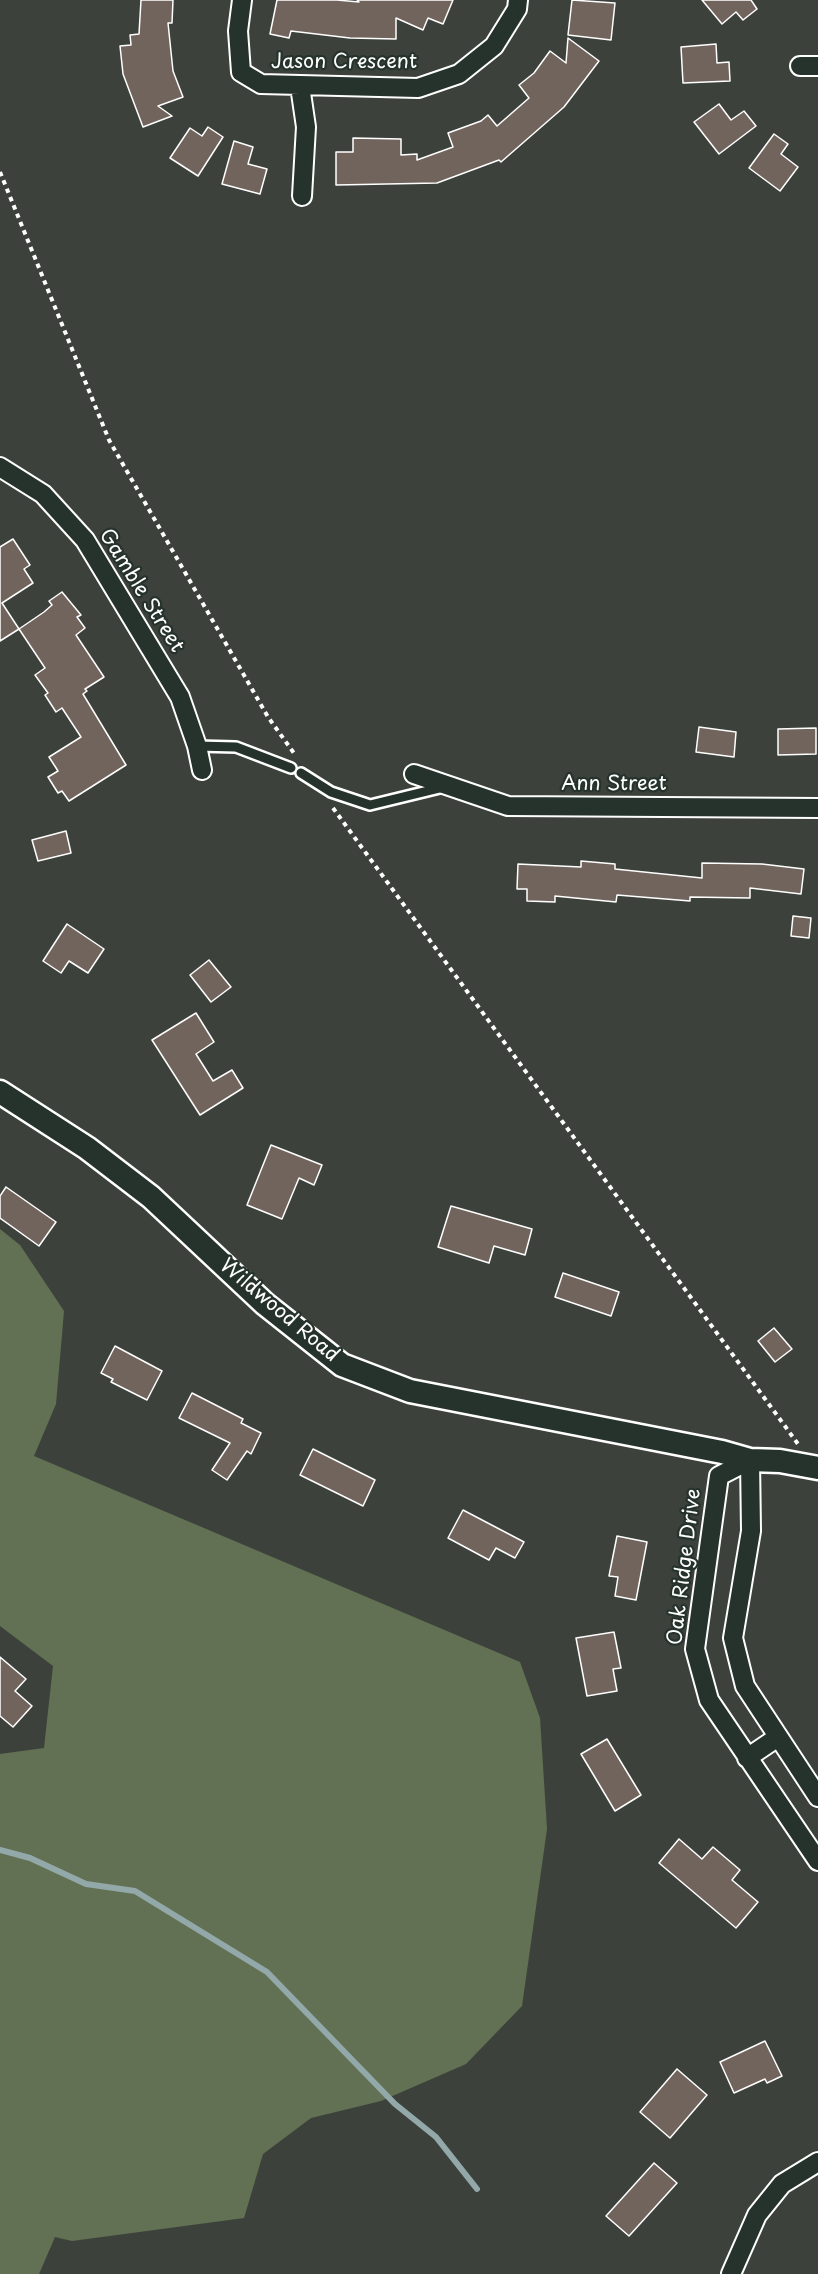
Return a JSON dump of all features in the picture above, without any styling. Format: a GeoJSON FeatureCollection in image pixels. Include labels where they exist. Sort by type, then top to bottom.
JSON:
{"type":"FeatureCollection","features":[{"type":"Feature","properties":{"kind":"street","name":"Jason Crescent"},"geometry":{"type":"LineString","coordinates":[[242,0],[238,31],[241,72],[261,84],[418,88],[459,74],[494,46],[517,9],[518,0]]}},
{"type":"Feature","properties":{"kind":"street"},"geometry":{"type":"LineString","coordinates":[[300,86],[306,127],[302,196]]}},
{"type":"Feature","properties":{"kind":"street","name":"Gamble Street"},"geometry":{"type":"LineString","coordinates":[[0,467],[42,494],[85,540],[180,698],[197,746],[202,770]]}},
{"type":"Feature","properties":{"kind":"street","name":"Ann Street"},"geometry":{"type":"LineString","coordinates":[[414,774],[508,806],[818,808]]}},
{"type":"Feature","properties":{"kind":"street","name":"Wildwood Road"},"geometry":{"type":"LineString","coordinates":[[0,1092],[87,1148],[151,1197],[265,1304],[342,1365],[410,1391],[722,1452],[750,1460],[780,1461],[817,1467]]}},
{"type":"Feature","properties":{"kind":"street"},"geometry":{"type":"LineString","coordinates":[[750,1460],[752,1532],[733,1638],[745,1686],[818,1797]]}},
{"type":"Feature","properties":{"kind":"street","name":"Oak Ridge Drive"},"geometry":{"type":"LineString","coordinates":[[750,1460],[719,1476],[695,1650],[709,1700],[818,1861]]}},
{"type":"Feature","properties":{"kind":"street"},"geometry":{"type":"LineString","coordinates":[[747,1758],[778,1737]]}},
{"type":"Feature","properties":{"kind":"street"},"geometry":{"type":"LineString","coordinates":[[731,2274],[757,2215],[782,2184],[818,2162]]}},
{"type":"Feature","properties":{"kind":"lane"},"geometry":{"type":"LineString","coordinates":[[197,746],[236,747],[291,768]]}},
{"type":"Feature","properties":{"kind":"lane"},"geometry":{"type":"LineString","coordinates":[[302,772],[331,792],[370,806],[450,786]]}},
{"type":"Feature","properties":{"kind":"path"},"geometry":{"type":"LineString","coordinates":[[0,172],[109,440],[268,717],[459,983],[817,1467]]}},
{"type":"Feature","properties":{"kind":"green space"},"geometry":{"type":"Polygon","coordinates":[[[0,1229],[20,1245],[64,1311],[56,1404],[34,1456],[520,1662],[540,1718],[547,1829],[522,2006],[466,2064],[381,2101],[311,2118],[263,2154],[244,2218],[72,2241],[55,2237],[39,2274],[0,2274],[0,1754],[44,1748],[53,1666],[0,1626],[0,1229]]]}},
{"type":"Feature","properties":{"kind":"building"},"geometry":{"type":"Polygon","coordinates":[[[141,0],[173,0],[172,23],[168,23],[173,71],[183,97],[158,106],[172,116],[143,127],[123,74],[120,46],[131,45],[130,35],[139,34],[141,0]]]}},
{"type":"Feature","properties":{"kind":"building"},"geometry":{"type":"Polygon","coordinates":[[[277,0],[359,2],[357,0],[453,0],[443,24],[428,18],[423,30],[396,18],[396,39],[350,38],[291,31],[289,38],[270,34],[277,0]]]}},
{"type":"Feature","properties":{"kind":"building"},"geometry":{"type":"Polygon","coordinates":[[[572,0],[615,3],[611,40],[568,35],[572,0]]]}},
{"type":"Feature","properties":{"kind":"building"},"geometry":{"type":"Polygon","coordinates":[[[702,0],[751,0],[757,9],[743,20],[736,12],[722,24],[702,0]]]}},
{"type":"Feature","properties":{"kind":"building"},"geometry":{"type":"Polygon","coordinates":[[[568,38],[599,61],[564,107],[501,162],[499,160],[437,183],[336,185],[336,152],[353,152],[353,138],[401,139],[401,155],[417,154],[417,160],[453,147],[448,133],[481,121],[488,115],[497,126],[529,98],[519,85],[534,73],[550,51],[566,63],[568,38]]]}},
{"type":"Feature","properties":{"kind":"building"},"geometry":{"type":"Polygon","coordinates":[[[716,44],[717,63],[729,62],[730,81],[683,83],[681,47],[716,44]]]}},
{"type":"Feature","properties":{"kind":"building"},"geometry":{"type":"Polygon","coordinates":[[[719,104],[731,120],[744,111],[756,126],[719,154],[694,122],[719,104]]]}},
{"type":"Feature","properties":{"kind":"building"},"geometry":{"type":"Polygon","coordinates":[[[208,127],[223,137],[198,176],[170,158],[190,128],[202,136],[208,127]]]}},
{"type":"Feature","properties":{"kind":"building"},"geometry":{"type":"Polygon","coordinates":[[[774,134],[788,144],[781,154],[798,167],[780,191],[749,168],[774,134]]]}},
{"type":"Feature","properties":{"kind":"building"},"geometry":{"type":"Polygon","coordinates":[[[234,141],[253,147],[248,164],[267,169],[260,194],[222,184],[234,141]]]}},
{"type":"Feature","properties":{"kind":"building"},"geometry":{"type":"Polygon","coordinates":[[[13,539],[30,565],[24,569],[33,583],[2,603],[19,629],[0,641],[0,547],[13,539]]]}},
{"type":"Feature","properties":{"kind":"building"},"geometry":{"type":"Polygon","coordinates":[[[62,592],[81,615],[77,617],[85,628],[76,635],[104,677],[85,689],[87,691],[83,694],[126,765],[69,801],[62,791],[58,793],[48,777],[58,771],[49,757],[81,737],[62,708],[56,712],[45,695],[48,693],[35,675],[45,668],[19,629],[44,612],[52,605],[49,601],[62,592]]]}},
{"type":"Feature","properties":{"kind":"building"},"geometry":{"type":"Polygon","coordinates":[[[699,727],[736,732],[734,757],[696,752],[699,727]]]}},
{"type":"Feature","properties":{"kind":"building"},"geometry":{"type":"Polygon","coordinates":[[[816,728],[816,754],[778,755],[778,729],[816,728]]]}},
{"type":"Feature","properties":{"kind":"building"},"geometry":{"type":"Polygon","coordinates":[[[66,831],[71,853],[38,861],[32,840],[66,831]]]}},
{"type":"Feature","properties":{"kind":"building"},"geometry":{"type":"Polygon","coordinates":[[[581,861],[615,864],[615,869],[702,878],[702,863],[762,864],[804,869],[801,894],[750,888],[750,898],[690,897],[690,901],[617,895],[616,902],[555,896],[555,902],[527,901],[527,889],[517,889],[518,864],[581,867],[581,861]]]}},
{"type":"Feature","properties":{"kind":"building"},"geometry":{"type":"Polygon","coordinates":[[[793,916],[811,918],[809,938],[791,936],[793,916]]]}},
{"type":"Feature","properties":{"kind":"building"},"geometry":{"type":"Polygon","coordinates":[[[67,924],[104,949],[88,973],[69,961],[61,973],[43,961],[67,924]]]}},
{"type":"Feature","properties":{"kind":"building"},"geometry":{"type":"Polygon","coordinates":[[[209,960],[231,987],[211,1002],[190,975],[209,960]]]}},
{"type":"Feature","properties":{"kind":"building"},"geometry":{"type":"Polygon","coordinates":[[[196,1013],[214,1042],[196,1054],[213,1081],[232,1070],[243,1088],[200,1115],[152,1040],[196,1013]]]}},
{"type":"Feature","properties":{"kind":"building"},"geometry":{"type":"Polygon","coordinates":[[[271,1145],[322,1165],[314,1185],[299,1178],[282,1219],[247,1205],[271,1145]]]}},
{"type":"Feature","properties":{"kind":"building"},"geometry":{"type":"Polygon","coordinates":[[[6,1187],[56,1222],[39,1246],[0,1218],[0,1196],[6,1187]]]}},
{"type":"Feature","properties":{"kind":"building"},"geometry":{"type":"Polygon","coordinates":[[[451,1206],[532,1229],[525,1255],[494,1246],[489,1263],[438,1247],[451,1206]]]}},
{"type":"Feature","properties":{"kind":"building"},"geometry":{"type":"Polygon","coordinates":[[[563,1273],[619,1292],[611,1316],[555,1297],[563,1273]]]}},
{"type":"Feature","properties":{"kind":"building"},"geometry":{"type":"Polygon","coordinates":[[[774,1328],[792,1349],[775,1362],[758,1341],[774,1328]]]}},
{"type":"Feature","properties":{"kind":"building"},"geometry":{"type":"Polygon","coordinates":[[[115,1346],[162,1371],[147,1400],[111,1382],[113,1379],[101,1373],[115,1346]]]}},
{"type":"Feature","properties":{"kind":"building"},"geometry":{"type":"Polygon","coordinates":[[[192,1393],[243,1419],[241,1423],[261,1433],[251,1454],[247,1451],[227,1480],[212,1470],[230,1443],[179,1418],[192,1393]]]}},
{"type":"Feature","properties":{"kind":"building"},"geometry":{"type":"Polygon","coordinates":[[[313,1449],[375,1480],[363,1506],[300,1475],[313,1449]]]}},
{"type":"Feature","properties":{"kind":"building"},"geometry":{"type":"Polygon","coordinates":[[[463,1510],[524,1542],[515,1558],[496,1548],[489,1560],[448,1538],[463,1510]]]}},
{"type":"Feature","properties":{"kind":"building"},"geometry":{"type":"Polygon","coordinates":[[[617,1536],[647,1542],[636,1600],[615,1596],[618,1577],[609,1576],[617,1536]]]}},
{"type":"Feature","properties":{"kind":"building"},"geometry":{"type":"Polygon","coordinates":[[[614,1632],[621,1668],[613,1669],[617,1691],[587,1696],[576,1638],[614,1632]]]}},
{"type":"Feature","properties":{"kind":"building"},"geometry":{"type":"Polygon","coordinates":[[[0,1657],[26,1679],[15,1691],[32,1706],[13,1727],[0,1716],[0,1657]]]}},
{"type":"Feature","properties":{"kind":"building"},"geometry":{"type":"Polygon","coordinates":[[[607,1739],[641,1795],[615,1811],[581,1754],[607,1739]]]}},
{"type":"Feature","properties":{"kind":"building"},"geometry":{"type":"Polygon","coordinates":[[[679,1839],[702,1859],[713,1847],[740,1870],[732,1880],[758,1902],[736,1928],[659,1863],[679,1839]]]}},
{"type":"Feature","properties":{"kind":"building"},"geometry":{"type":"Polygon","coordinates":[[[765,2041],[782,2076],[767,2083],[765,2079],[734,2093],[720,2062],[765,2041]]]}},
{"type":"Feature","properties":{"kind":"building"},"geometry":{"type":"Polygon","coordinates":[[[677,2069],[707,2095],[670,2138],[640,2112],[677,2069]]]}},
{"type":"Feature","properties":{"kind":"building"},"geometry":{"type":"Polygon","coordinates":[[[654,2163],[677,2183],[629,2236],[606,2216],[654,2163]]]}},
{"type":"Feature","properties":{"kind":"waterway"},"geometry":{"type":"LineString","coordinates":[[0,1850],[30,1858],[86,1884],[135,1891],[267,1972],[395,2104],[436,2137],[477,2189]]}}]}
